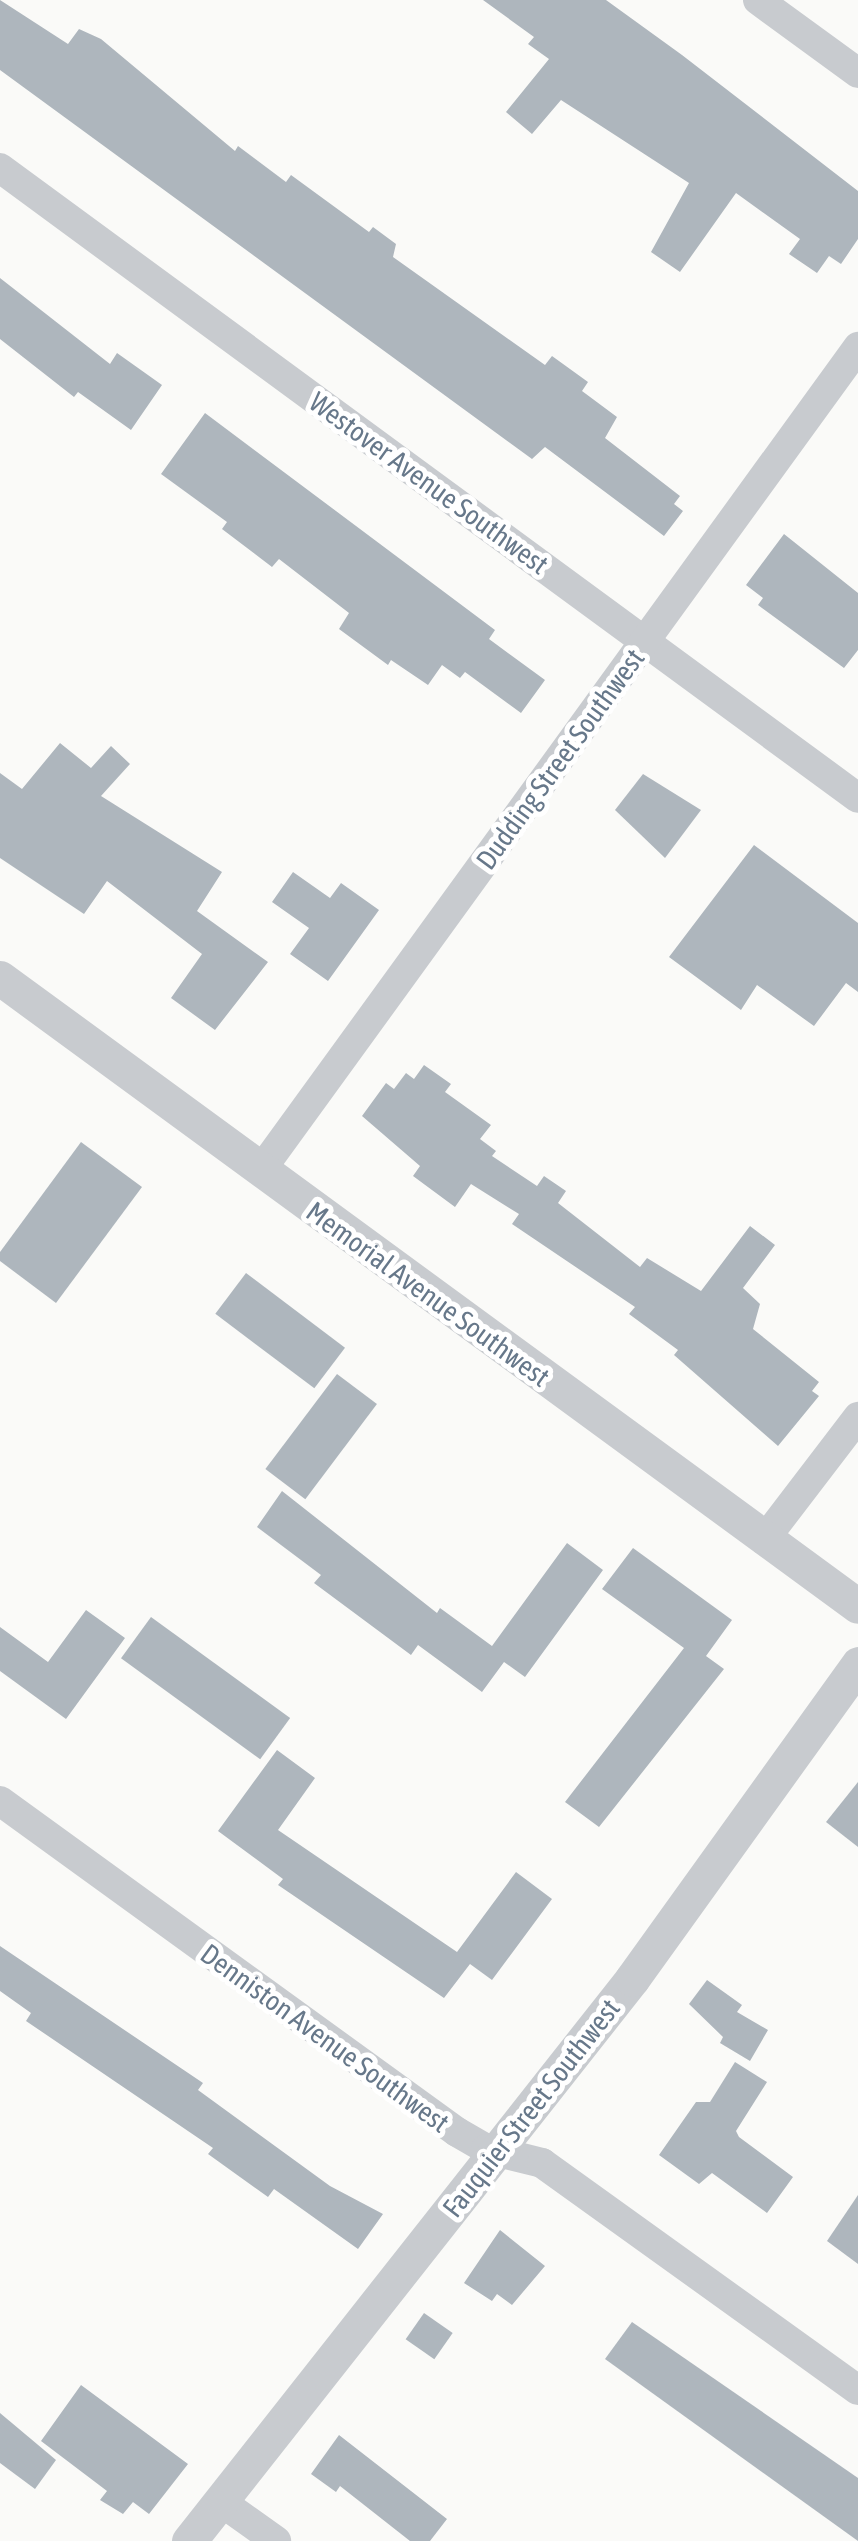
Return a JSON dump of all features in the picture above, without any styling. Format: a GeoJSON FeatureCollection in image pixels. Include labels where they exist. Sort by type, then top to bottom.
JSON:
{"type":"FeatureCollection","features":[{"type":"Feature","properties":{"kind":"street"},"geometry":{"type":"LineString","coordinates":[[758,0],[858,72]]}},
{"type":"Feature","properties":{"kind":"street","name":"Westover Avenue Southwest"},"geometry":{"type":"LineString","coordinates":[[0,168],[858,798]]}},
{"type":"Feature","properties":{"kind":"street","name":"Dudding Street Southwest"},"geometry":{"type":"LineString","coordinates":[[261,1170],[858,347]]}},
{"type":"Feature","properties":{"kind":"street","name":"Memorial Avenue Southwest"},"geometry":{"type":"LineString","coordinates":[[0,978],[858,1606]]}},
{"type":"Feature","properties":{"kind":"street"},"geometry":{"type":"LineString","coordinates":[[764,1540],[858,1418]]}},
{"type":"Feature","properties":{"kind":"street","name":"Fauquier Street Southwest"},"geometry":{"type":"LineString","coordinates":[[188,2541],[632,1979],[858,1664]]}},
{"type":"Feature","properties":{"kind":"street","name":"Denniston Avenue Southwest"},"geometry":{"type":"LineString","coordinates":[[0,1801],[329,2044],[496,2151],[542,2163],[858,2390]]}},
{"type":"Feature","properties":{"kind":"street"},"geometry":{"type":"LineString","coordinates":[[220,2501],[276,2541]]}},
{"type":"Feature","properties":{"kind":"building"},"geometry":{"type":"Polygon","coordinates":[[[0,0],[68,44],[79,29],[101,39],[235,151],[238,146],[286,182],[291,175],[369,232],[373,227],[396,244],[393,257],[545,365],[552,356],[588,382],[582,391],[617,417],[605,438],[680,496],[674,504],[683,511],[664,536],[545,447],[532,459],[0,70],[0,0]]]}},
{"type":"Feature","properties":{"kind":"building"},"geometry":{"type":"Polygon","coordinates":[[[483,0],[606,0],[682,55],[858,191],[858,239],[841,264],[829,256],[817,273],[789,254],[800,239],[736,193],[680,272],[651,252],[689,183],[561,100],[532,134],[506,112],[549,59],[528,44],[534,37],[483,0]]]}},
{"type":"Feature","properties":{"kind":"building"},"geometry":{"type":"Polygon","coordinates":[[[0,278],[110,364],[117,353],[162,385],[131,430],[78,392],[74,397],[0,339],[0,278]]]}},
{"type":"Feature","properties":{"kind":"building"},"geometry":{"type":"Polygon","coordinates":[[[205,413],[495,630],[489,639],[545,680],[521,713],[465,672],[460,678],[442,665],[428,685],[391,660],[388,665],[339,629],[349,613],[279,559],[272,567],[222,529],[227,522],[161,474],[205,413]]]}},
{"type":"Feature","properties":{"kind":"building"},"geometry":{"type":"Polygon","coordinates":[[[784,534],[858,593],[858,650],[844,668],[758,605],[763,598],[746,585],[784,534]]]}},
{"type":"Feature","properties":{"kind":"building"},"geometry":{"type":"Polygon","coordinates":[[[60,743],[91,768],[111,746],[130,764],[101,796],[222,872],[197,911],[268,962],[215,1030],[171,998],[202,954],[107,881],[84,914],[0,858],[0,773],[22,789],[60,743]]]}},
{"type":"Feature","properties":{"kind":"building"},"geometry":{"type":"Polygon","coordinates":[[[643,774],[701,810],[665,858],[615,810],[643,774]]]}},
{"type":"Feature","properties":{"kind":"building"},"geometry":{"type":"Polygon","coordinates":[[[754,845],[858,923],[858,992],[846,983],[814,1026],[757,985],[741,1010],[669,957],[754,845]]]}},
{"type":"Feature","properties":{"kind":"building"},"geometry":{"type":"Polygon","coordinates":[[[293,872],[330,898],[341,883],[379,910],[328,981],[290,954],[309,928],[272,902],[293,872]]]}},
{"type":"Feature","properties":{"kind":"building"},"geometry":{"type":"Polygon","coordinates":[[[424,1065],[451,1084],[445,1092],[491,1125],[480,1139],[496,1151],[492,1156],[537,1186],[544,1176],[566,1191],[558,1203],[640,1267],[647,1258],[701,1291],[750,1226],[775,1245],[743,1288],[760,1304],[753,1329],[819,1382],[812,1391],[819,1396],[778,1446],[674,1355],[678,1350],[629,1314],[635,1307],[512,1224],[519,1214],[471,1184],[455,1207],[413,1176],[420,1166],[362,1116],[386,1083],[394,1089],[406,1073],[414,1079],[424,1065]]]}},
{"type":"Feature","properties":{"kind":"building"},"geometry":{"type":"Polygon","coordinates":[[[81,1142],[142,1187],[56,1303],[0,1261],[0,1252],[81,1142]]]}},
{"type":"Feature","properties":{"kind":"building"},"geometry":{"type":"Polygon","coordinates":[[[246,1273],[345,1348],[314,1388],[215,1314],[246,1273]]]}},
{"type":"Feature","properties":{"kind":"building"},"geometry":{"type":"Polygon","coordinates":[[[337,1374],[377,1404],[305,1499],[265,1469],[337,1374]]]}},
{"type":"Feature","properties":{"kind":"building"},"geometry":{"type":"Polygon","coordinates":[[[282,1491],[437,1613],[440,1608],[492,1646],[567,1543],[603,1570],[525,1677],[504,1662],[482,1692],[418,1645],[411,1655],[314,1583],[321,1575],[257,1527],[282,1491]]]}},
{"type":"Feature","properties":{"kind":"building"},"geometry":{"type":"Polygon","coordinates":[[[633,1548],[732,1620],[706,1656],[724,1669],[599,1827],[565,1802],[684,1648],[602,1589],[633,1548]]]}},
{"type":"Feature","properties":{"kind":"building"},"geometry":{"type":"Polygon","coordinates":[[[86,1610],[125,1638],[66,1719],[0,1671],[0,1627],[48,1662],[86,1610]]]}},
{"type":"Feature","properties":{"kind":"building"},"geometry":{"type":"Polygon","coordinates":[[[151,1617],[290,1718],[260,1759],[121,1658],[151,1617]]]}},
{"type":"Feature","properties":{"kind":"building"},"geometry":{"type":"Polygon","coordinates":[[[277,1750],[315,1778],[278,1830],[457,1952],[516,1872],[552,1899],[492,1980],[470,1964],[444,1998],[278,1885],[283,1879],[218,1831],[277,1750]]]}},
{"type":"Feature","properties":{"kind":"building"},"geometry":{"type":"Polygon","coordinates":[[[858,1782],[858,1847],[826,1822],[858,1782]]]}},
{"type":"Feature","properties":{"kind":"building"},"geometry":{"type":"Polygon","coordinates":[[[0,1946],[203,2083],[198,2090],[330,2186],[383,2214],[358,2249],[274,2189],[268,2197],[208,2154],[213,2148],[26,2021],[31,2013],[0,1991],[0,1946]]]}},
{"type":"Feature","properties":{"kind":"building"},"geometry":{"type":"Polygon","coordinates":[[[707,1980],[742,2005],[737,2012],[768,2030],[750,2061],[720,2043],[723,2037],[689,2004],[707,1980]]]}},
{"type":"Feature","properties":{"kind":"building"},"geometry":{"type":"Polygon","coordinates":[[[735,2062],[767,2082],[736,2131],[739,2137],[793,2177],[767,2213],[712,2173],[699,2184],[659,2155],[696,2102],[710,2102],[735,2062]]]}},
{"type":"Feature","properties":{"kind":"building"},"geometry":{"type":"Polygon","coordinates":[[[858,2195],[858,2264],[827,2241],[858,2195]]]}},
{"type":"Feature","properties":{"kind":"building"},"geometry":{"type":"Polygon","coordinates":[[[500,2230],[545,2266],[512,2305],[497,2294],[492,2301],[464,2283],[500,2230]]]}},
{"type":"Feature","properties":{"kind":"building"},"geometry":{"type":"Polygon","coordinates":[[[424,2313],[453,2333],[434,2359],[406,2339],[424,2313]]]}},
{"type":"Feature","properties":{"kind":"building"},"geometry":{"type":"Polygon","coordinates":[[[632,2322],[858,2478],[858,2541],[605,2359],[632,2322]]]}},
{"type":"Feature","properties":{"kind":"building"},"geometry":{"type":"Polygon","coordinates":[[[81,2385],[188,2464],[149,2514],[133,2502],[123,2514],[100,2500],[107,2491],[41,2441],[81,2385]]]}},
{"type":"Feature","properties":{"kind":"building"},"geometry":{"type":"Polygon","coordinates":[[[0,2413],[56,2460],[35,2489],[0,2463],[0,2413]]]}},
{"type":"Feature","properties":{"kind":"building"},"geometry":{"type":"Polygon","coordinates":[[[339,2435],[447,2519],[430,2541],[410,2541],[340,2486],[336,2492],[311,2474],[339,2435]]]}}]}
